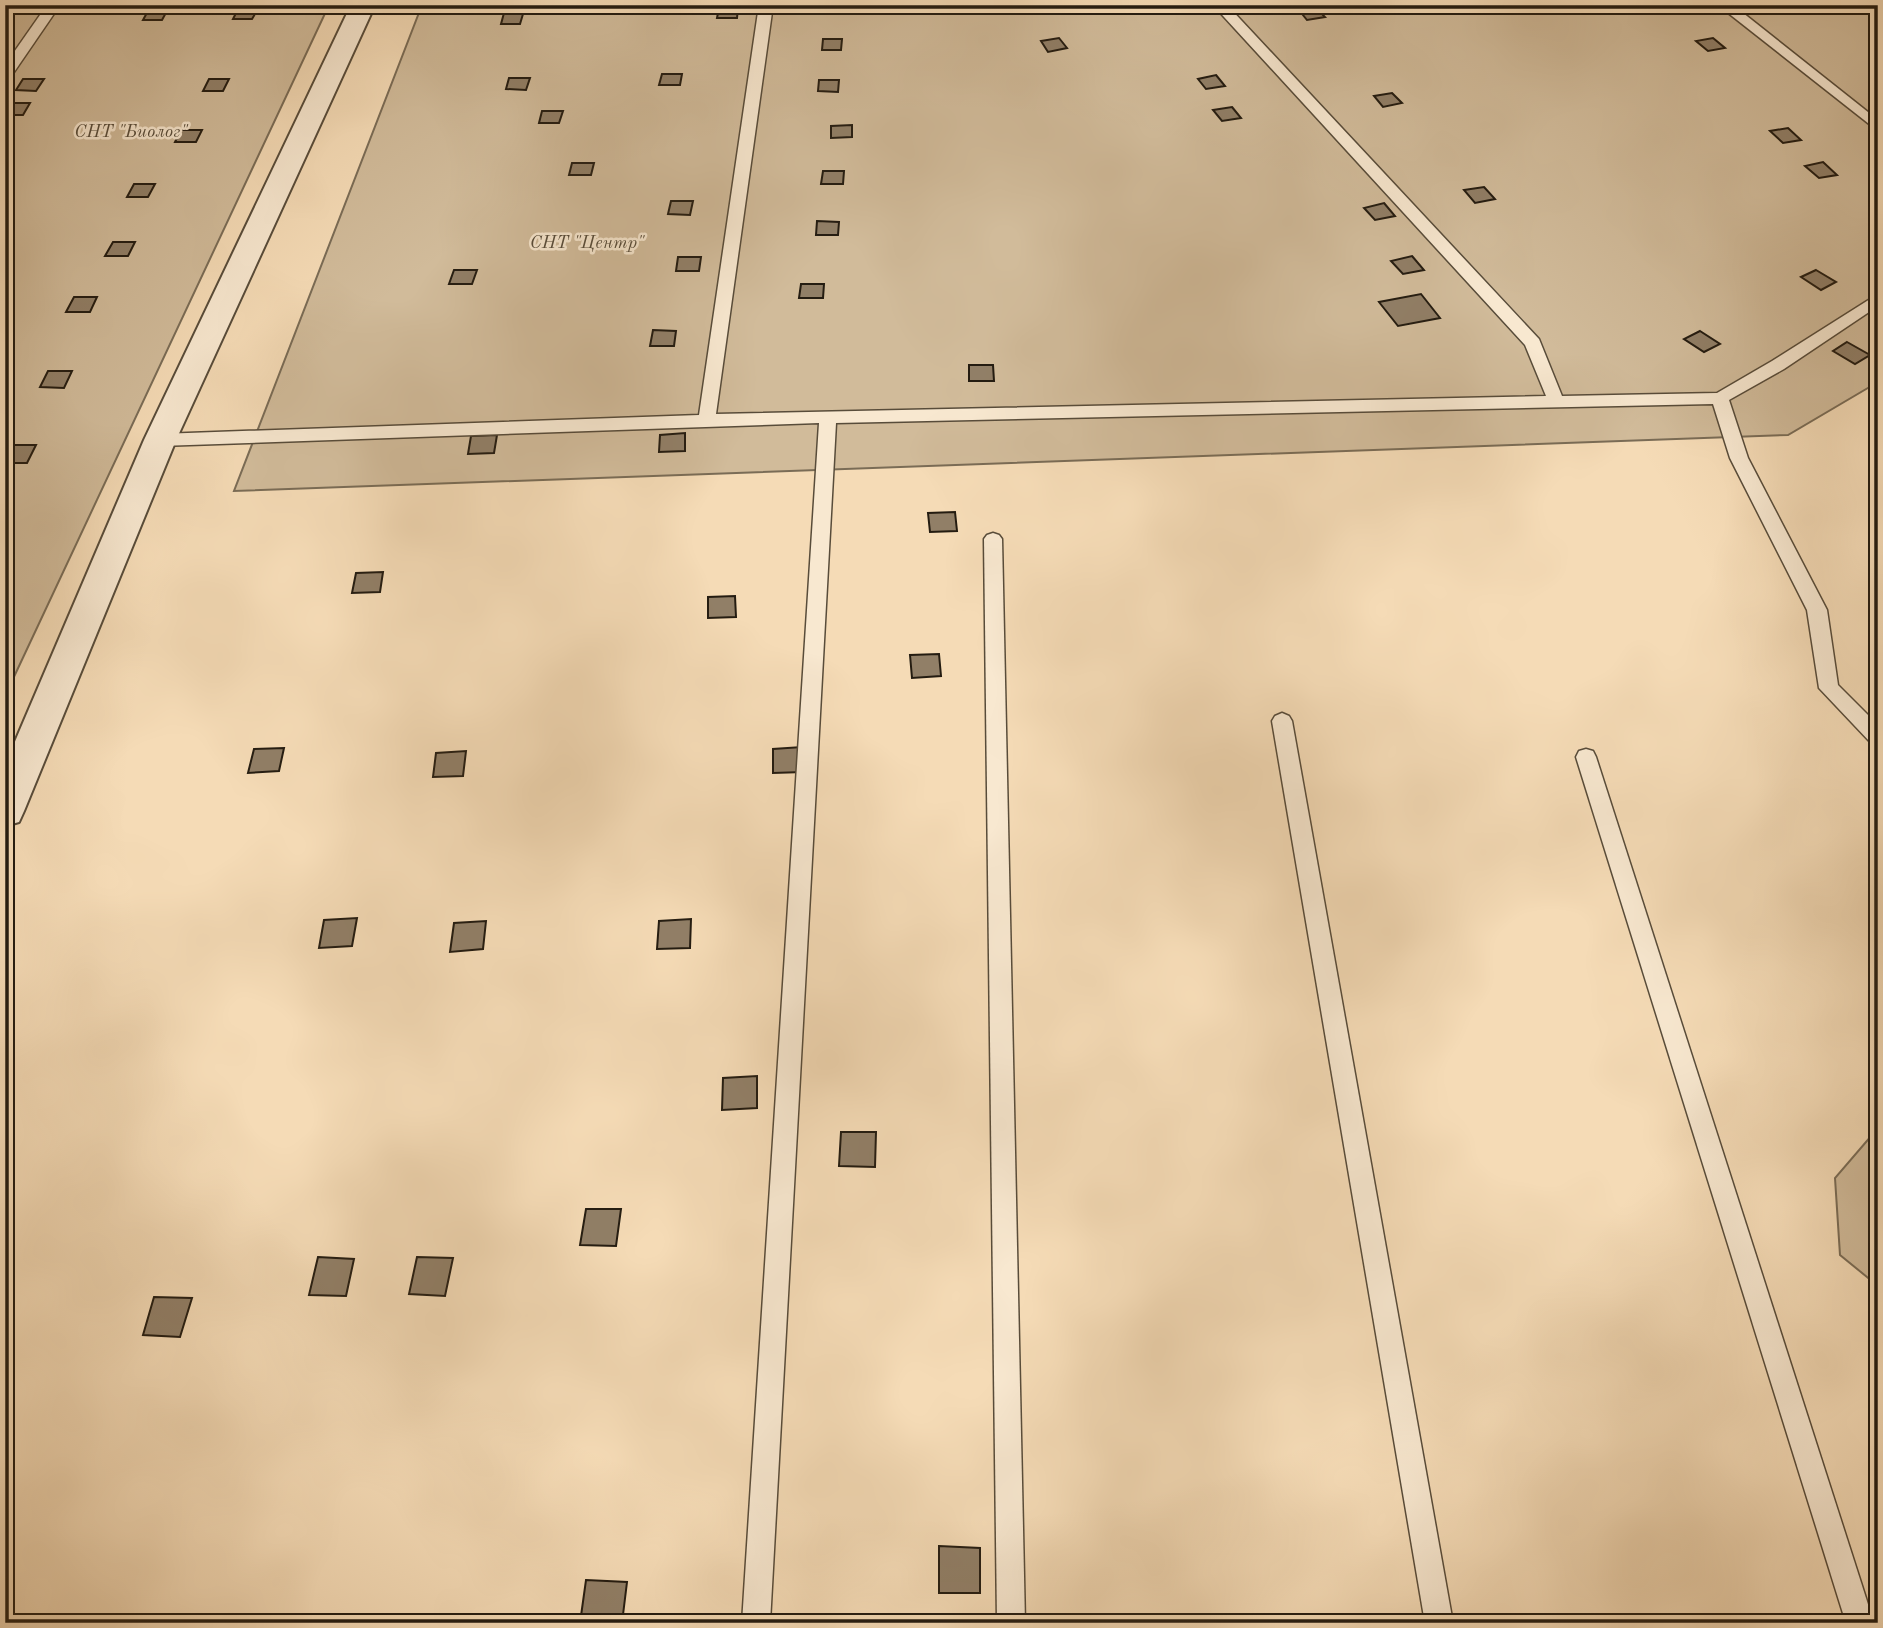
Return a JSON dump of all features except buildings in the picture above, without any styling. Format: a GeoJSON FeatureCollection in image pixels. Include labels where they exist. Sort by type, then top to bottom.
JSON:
{"type":"FeatureCollection","features":[{"type":"Feature","properties":{"kind":"street"},"geometry":{"type":"LineString","coordinates":[[5,811],[160,440],[363,5]]}},
{"type":"Feature","properties":{"kind":"lane"},"geometry":{"type":"LineString","coordinates":[[5,75],[54,5]]}},
{"type":"Feature","properties":{"kind":"lane"},"geometry":{"type":"LineString","coordinates":[[707,420],[766,5]]}},
{"type":"Feature","properties":{"kind":"lane"},"geometry":{"type":"LineString","coordinates":[[1219,5],[1533,343],[1556,401]]}},
{"type":"Feature","properties":{"kind":"lane"},"geometry":{"type":"LineString","coordinates":[[1724,5],[1878,127]]}},
{"type":"Feature","properties":{"kind":"lane"},"geometry":{"type":"LineString","coordinates":[[160,440],[707,420],[1720,398],[1778,365],[1878,299]]}},
{"type":"Feature","properties":{"kind":"lane"},"geometry":{"type":"LineString","coordinates":[[1720,398],[1739,458],[1817,610],[1829,688],[1878,738]]}},
{"type":"Feature","properties":{"kind":"lane"},"geometry":{"type":"LineString","coordinates":[[756,1623],[828,417]]}},
{"type":"Feature","properties":{"kind":"lane"},"geometry":{"type":"LineString","coordinates":[[993,539],[1011,1623]]}},
{"type":"Feature","properties":{"kind":"lane"},"geometry":{"type":"LineString","coordinates":[[1282,721],[1439,1623]]}},
{"type":"Feature","properties":{"kind":"lane"},"geometry":{"type":"LineString","coordinates":[[1587,757],[1860,1623]]}},
{"type":"Feature","properties":{"kind":"green space","name":"СНТ \"Биолог\""},"geometry":{"type":"Polygon","coordinates":[[[5,5],[329,5],[5,696],[5,5]]]}},
{"type":"Feature","properties":{"kind":"green space","name":"СНТ \"Центр\""},"geometry":{"type":"Polygon","coordinates":[[[422,5],[1878,5],[1878,382],[1788,435],[234,491],[422,5]]]}},
{"type":"Feature","properties":{"kind":"green space"},"geometry":{"type":"Polygon","coordinates":[[[1878,1128],[1878,1286],[1840,1255],[1835,1178],[1878,1128]]]}}]}
